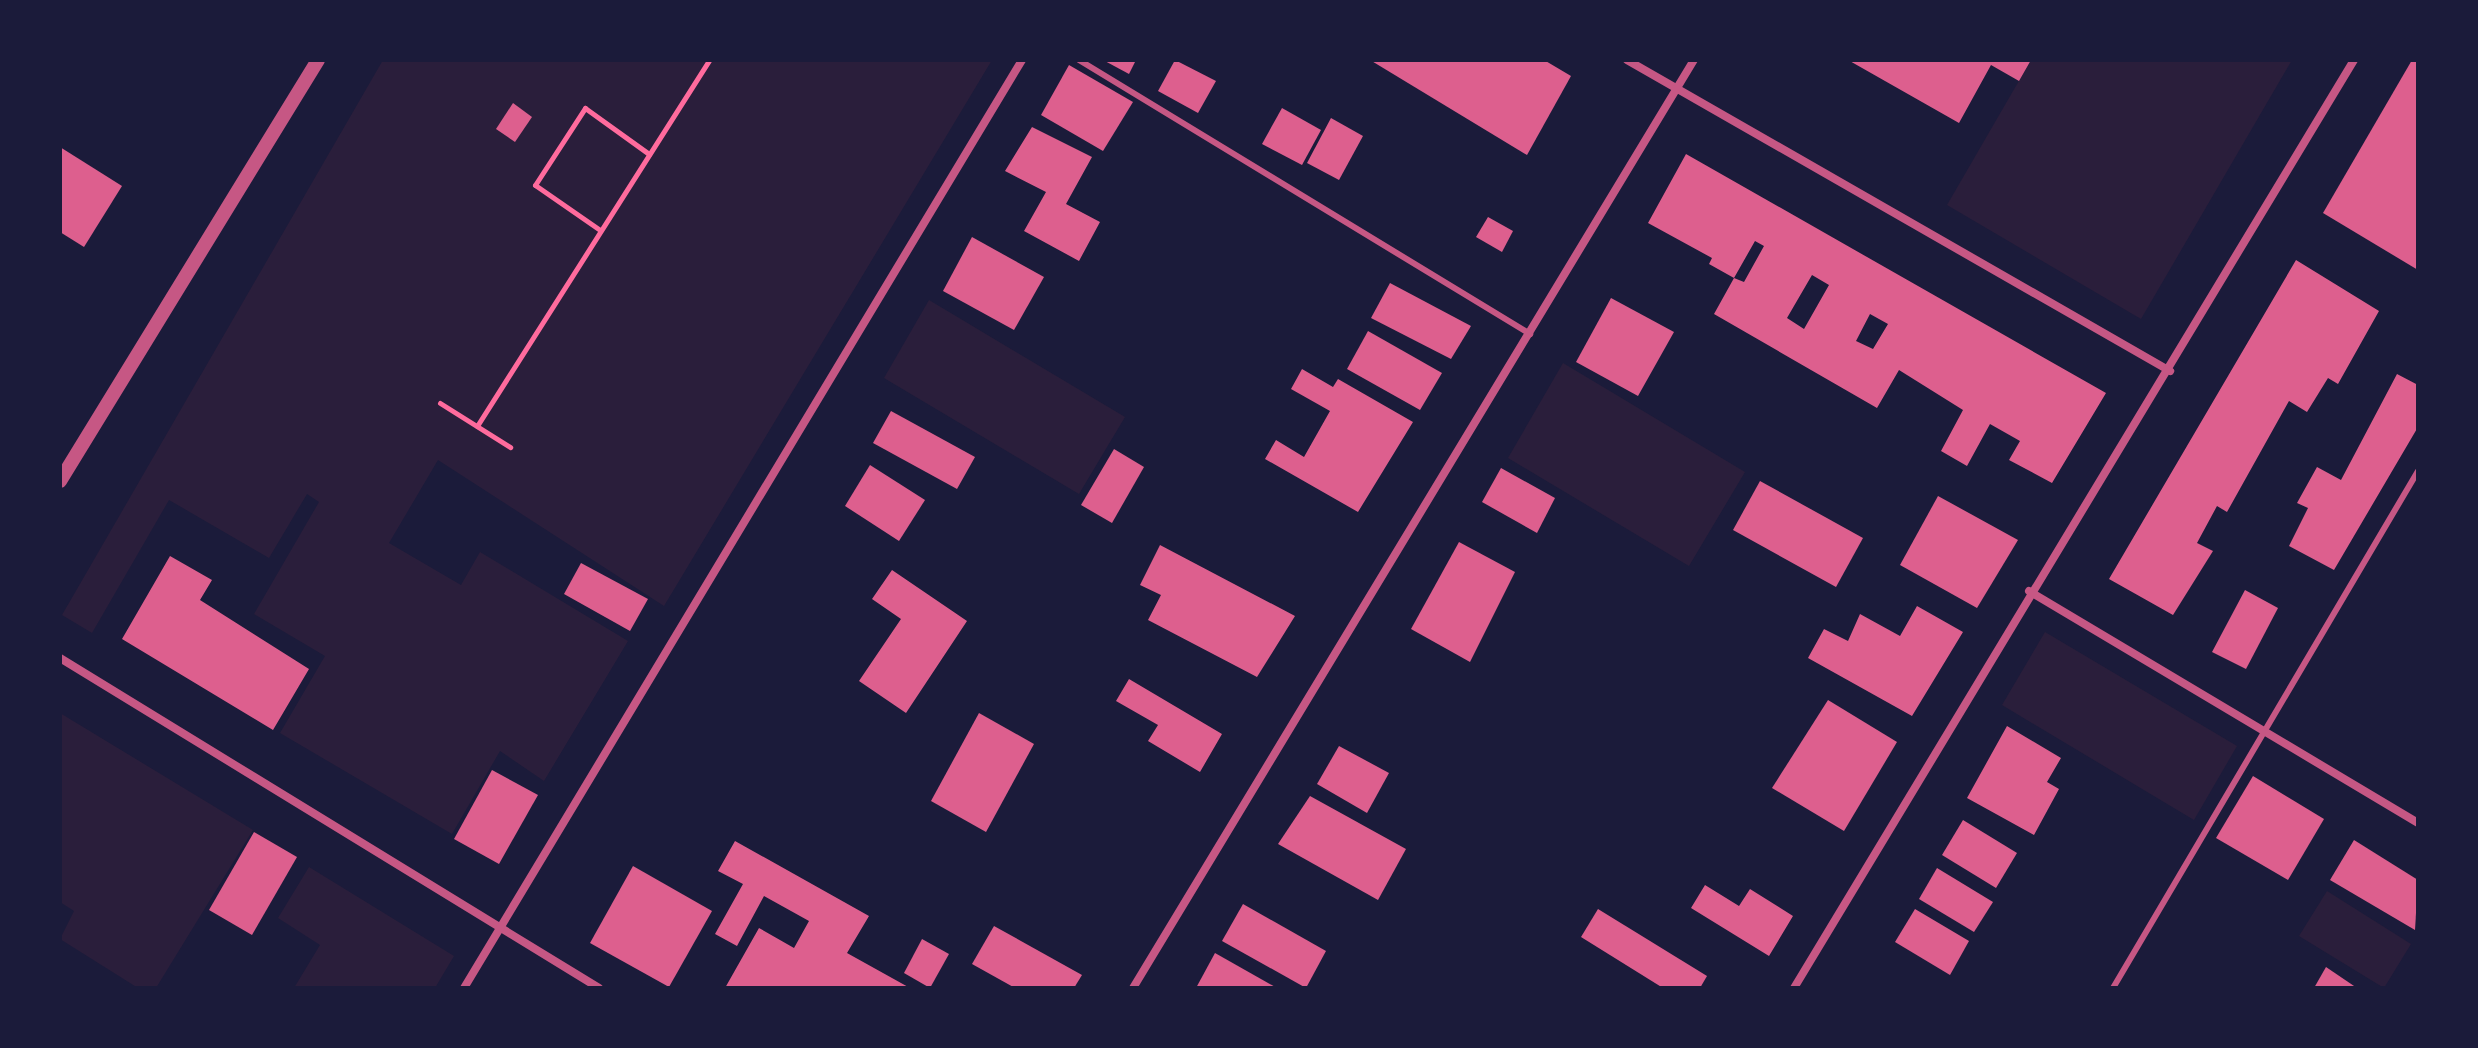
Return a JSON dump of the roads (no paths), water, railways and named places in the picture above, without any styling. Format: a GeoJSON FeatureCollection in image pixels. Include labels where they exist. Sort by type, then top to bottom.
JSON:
{"type":"FeatureCollection","features":[{"type":"Feature","properties":{"kind":"street"},"geometry":{"type":"LineString","coordinates":[[60,481],[318,60]]}},
{"type":"Feature","properties":{"kind":"street"},"geometry":{"type":"LineString","coordinates":[[464,988],[1022,60]]}},
{"type":"Feature","properties":{"kind":"street"},"geometry":{"type":"LineString","coordinates":[[1627,60],[1676,91],[2170,371]]}},
{"type":"Feature","properties":{"kind":"street"},"geometry":{"type":"LineString","coordinates":[[1133,988],[1694,60]]}},
{"type":"Feature","properties":{"kind":"street"},"geometry":{"type":"LineString","coordinates":[[1794,988],[2029,591],[2170,371],[2354,60]]}},
{"type":"Feature","properties":{"kind":"street"},"geometry":{"type":"LineString","coordinates":[[2029,591],[2418,823]]}},
{"type":"Feature","properties":{"kind":"street"},"geometry":{"type":"LineString","coordinates":[[60,658],[499,930],[599,988]]}},
{"type":"Feature","properties":{"kind":"lane"},"geometry":{"type":"LineString","coordinates":[[1079,60],[1530,334]]}},
{"type":"Feature","properties":{"kind":"lane"},"geometry":{"type":"LineString","coordinates":[[2113,988],[2267,732],[2418,471]]}}]}
